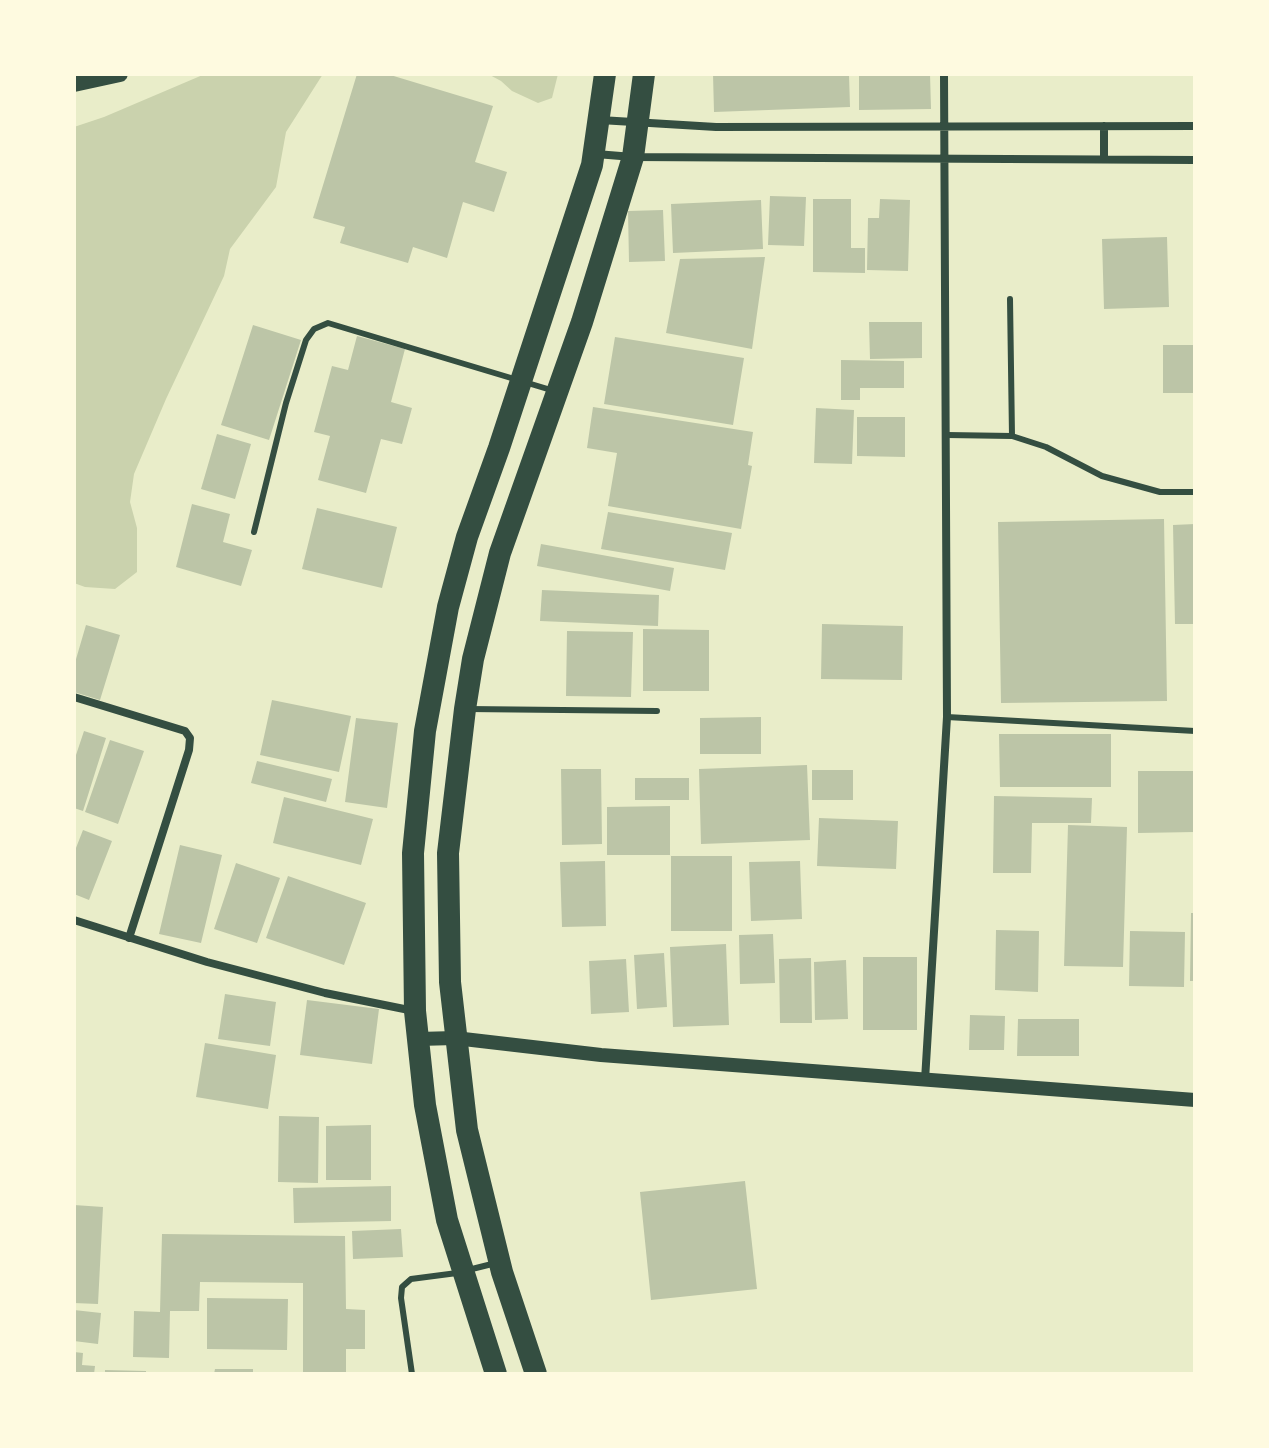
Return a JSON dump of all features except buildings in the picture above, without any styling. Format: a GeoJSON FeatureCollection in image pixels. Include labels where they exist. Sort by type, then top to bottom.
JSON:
{"type":"FeatureCollection","features":[{"type":"Feature","properties":{"kind":"highway"},"geometry":{"type":"LineString","coordinates":[[496,1374],[447,1220],[425,1105],[415,1011],[413,853],[425,731],[448,607],[467,537],[522,380],[593,154],[605,74]]}},
{"type":"Feature","properties":{"kind":"highway"},"geometry":{"type":"LineString","coordinates":[[536,1374],[499,1262],[467,1130],[450,982],[448,853],[473,659],[500,553],[558,393],[633,157],[644,74]]}},
{"type":"Feature","properties":{"kind":"main road"},"geometry":{"type":"LineString","coordinates":[[74,84],[120,74]]}},
{"type":"Feature","properties":{"kind":"street"},"geometry":{"type":"LineString","coordinates":[[925,1081],[947,717],[944,74]]}},
{"type":"Feature","properties":{"kind":"street"},"geometry":{"type":"LineString","coordinates":[[598,120],[716,127],[1195,126]]}},
{"type":"Feature","properties":{"kind":"street"},"geometry":{"type":"LineString","coordinates":[[1104,126],[1104,159]]}},
{"type":"Feature","properties":{"kind":"street"},"geometry":{"type":"LineString","coordinates":[[593,154],[633,157],[1195,160]]}},
{"type":"Feature","properties":{"kind":"street"},"geometry":{"type":"LineString","coordinates":[[74,697],[185,731],[190,738],[189,750],[129,938]]}},
{"type":"Feature","properties":{"kind":"street"},"geometry":{"type":"LineString","coordinates":[[74,920],[310,990],[415,1011]]}},
{"type":"Feature","properties":{"kind":"street"},"geometry":{"type":"LineString","coordinates":[[418,1039],[455,1038],[601,1055],[1195,1100]]}},
{"type":"Feature","properties":{"kind":"lane"},"geometry":{"type":"LineString","coordinates":[[1010,299],[1012,436]]}},
{"type":"Feature","properties":{"kind":"lane"},"geometry":{"type":"LineString","coordinates":[[254,532],[286,403],[306,340],[314,329],[328,323],[558,393]]}},
{"type":"Feature","properties":{"kind":"lane"},"geometry":{"type":"LineString","coordinates":[[947,435],[1012,436],[1046,447],[1102,476],[1160,492],[1195,492]]}},
{"type":"Feature","properties":{"kind":"lane"},"geometry":{"type":"LineString","coordinates":[[465,709],[657,711]]}},
{"type":"Feature","properties":{"kind":"lane"},"geometry":{"type":"LineString","coordinates":[[947,717],[1195,731]]}},
{"type":"Feature","properties":{"kind":"lane"},"geometry":{"type":"LineString","coordinates":[[412,1374],[401,1298],[404,1282],[499,1262]]}},
{"type":"Feature","properties":{"kind":"green space"},"geometry":{"type":"Polygon","coordinates":[[[205,74],[323,74],[286,132],[276,187],[230,249],[224,276],[134,474],[130,502],[137,528],[137,572],[115,589],[85,587],[74,583],[74,127],[205,74]]]}},
{"type":"Feature","properties":{"kind":"green space"},"geometry":{"type":"Polygon","coordinates":[[[488,74],[558,74],[552,98],[538,103],[512,91],[488,74]]]}}]}
